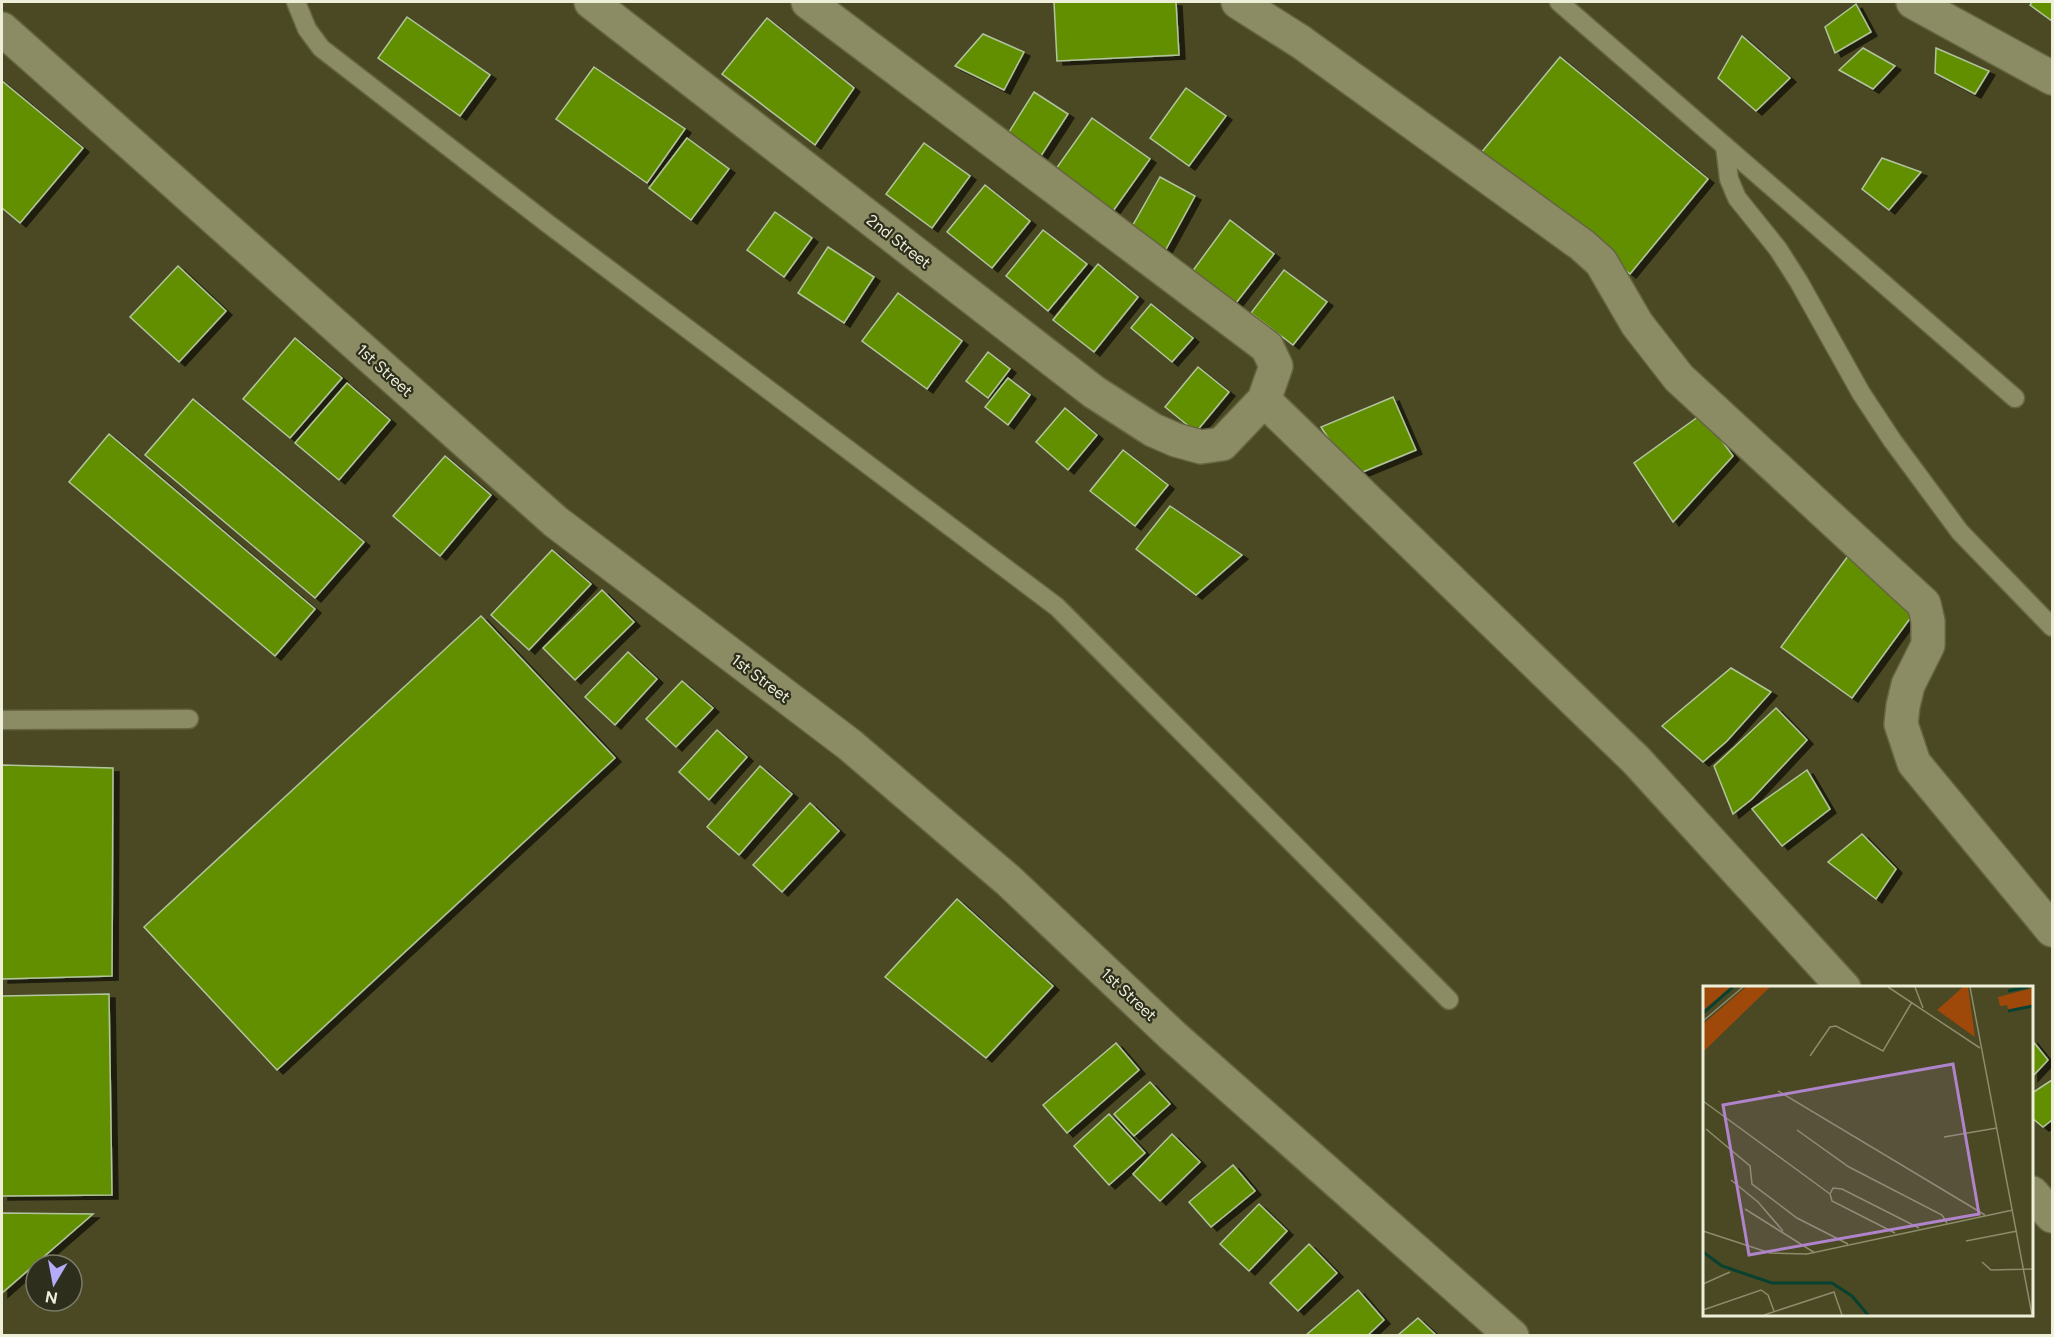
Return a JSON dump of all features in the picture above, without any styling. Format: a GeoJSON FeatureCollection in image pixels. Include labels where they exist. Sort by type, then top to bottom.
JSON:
{"type":"FeatureCollection","features":[{"type":"Feature","properties":{"kind":"street","name":"2nd Street"},"geometry":{"type":"LineString","coordinates":[[591,2],[1094,392],[1153,430],[1201,447],[1222,444],[1264,400]]}},
{"type":"Feature","properties":{"kind":"street"},"geometry":{"type":"LineString","coordinates":[[808,2],[1267,347],[1276,366],[1264,400],[1636,760],[1843,986]]}},
{"type":"Feature","properties":{"kind":"street"},"geometry":{"type":"LineString","coordinates":[[1238,2],[1301,42],[1582,245],[1601,262],[1637,324],[1679,378],[1924,604],[1928,621],[1928,645],[1908,685],[1901,724],[1914,762],[2052,930]]}},
{"type":"Feature","properties":{"kind":"street"},"geometry":{"type":"LineString","coordinates":[[1912,2],[2052,78]]}},
{"type":"Feature","properties":{"kind":"street","name":"1st Street"},"geometry":{"type":"LineString","coordinates":[[2,29],[556,522],[850,745],[1009,881],[1173,1036],[1512,1335]]}},
{"type":"Feature","properties":{"kind":"street"},"geometry":{"type":"LineString","coordinates":[[2033,1195],[2052,1216]]}},
{"type":"Feature","properties":{"kind":"lane"},"geometry":{"type":"LineString","coordinates":[[296,2],[307,29],[321,48],[547,223],[1057,607],[1449,1000]]}},
{"type":"Feature","properties":{"kind":"lane"},"geometry":{"type":"LineString","coordinates":[[1559,2],[2015,398]]}},
{"type":"Feature","properties":{"kind":"lane"},"geometry":{"type":"LineString","coordinates":[[1725,146],[1729,179],[1737,198],[1778,249],[1861,393],[1892,440],[1960,532],[2052,627]]}},
{"type":"Feature","properties":{"kind":"lane"},"geometry":{"type":"LineString","coordinates":[[2,720],[189,718]]}},
{"type":"Feature","properties":{"kind":"building"},"geometry":{"type":"Polygon","coordinates":[[[1054,2],[1176,2],[1179,55],[1057,61],[1054,2]]]}},
{"type":"Feature","properties":{"kind":"building"},"geometry":{"type":"Polygon","coordinates":[[[2032,2],[2052,2],[2052,21],[2030,5],[2032,2]]]}},
{"type":"Feature","properties":{"kind":"building"},"geometry":{"type":"Polygon","coordinates":[[[1856,4],[1871,32],[1835,53],[1825,27],[1856,4]]]}},
{"type":"Feature","properties":{"kind":"building"},"geometry":{"type":"Polygon","coordinates":[[[407,17],[490,75],[460,116],[378,58],[407,17]]]}},
{"type":"Feature","properties":{"kind":"building"},"geometry":{"type":"Polygon","coordinates":[[[767,18],[854,88],[815,145],[722,74],[767,18]]]}},
{"type":"Feature","properties":{"kind":"building"},"geometry":{"type":"Polygon","coordinates":[[[983,34],[1024,52],[1004,90],[955,66],[983,34]]]}},
{"type":"Feature","properties":{"kind":"building"},"geometry":{"type":"Polygon","coordinates":[[[1742,36],[1790,78],[1756,111],[1718,78],[1742,36]]]}},
{"type":"Feature","properties":{"kind":"building"},"geometry":{"type":"Polygon","coordinates":[[[1863,48],[1895,66],[1873,89],[1839,70],[1863,48]]]}},
{"type":"Feature","properties":{"kind":"building"},"geometry":{"type":"Polygon","coordinates":[[[1936,48],[1989,71],[1975,94],[1935,73],[1936,48]]]}},
{"type":"Feature","properties":{"kind":"building"},"geometry":{"type":"Polygon","coordinates":[[[1560,57],[1708,179],[1630,274],[1481,153],[1560,57]]]}},
{"type":"Feature","properties":{"kind":"building"},"geometry":{"type":"Polygon","coordinates":[[[594,67],[685,129],[647,183],[556,119],[594,67]]]}},
{"type":"Feature","properties":{"kind":"building"},"geometry":{"type":"Polygon","coordinates":[[[2,81],[83,148],[20,223],[2,208],[2,81]]]}},
{"type":"Feature","properties":{"kind":"building"},"geometry":{"type":"Polygon","coordinates":[[[1186,88],[1226,116],[1189,166],[1150,138],[1186,88]]]}},
{"type":"Feature","properties":{"kind":"building"},"geometry":{"type":"Polygon","coordinates":[[[1034,92],[1068,114],[1037,162],[1004,140],[1034,92]]]}},
{"type":"Feature","properties":{"kind":"building"},"geometry":{"type":"Polygon","coordinates":[[[1092,118],[1150,159],[1111,214],[1053,173],[1092,118]]]}},
{"type":"Feature","properties":{"kind":"building"},"geometry":{"type":"Polygon","coordinates":[[[687,138],[729,169],[691,220],[649,188],[687,138]]]}},
{"type":"Feature","properties":{"kind":"building"},"geometry":{"type":"Polygon","coordinates":[[[924,143],[970,176],[932,228],[886,194],[924,143]]]}},
{"type":"Feature","properties":{"kind":"building"},"geometry":{"type":"Polygon","coordinates":[[[1882,158],[1921,172],[1889,210],[1862,189],[1882,158]]]}},
{"type":"Feature","properties":{"kind":"building"},"geometry":{"type":"Polygon","coordinates":[[[1160,177],[1195,196],[1165,251],[1129,232],[1160,177]]]}},
{"type":"Feature","properties":{"kind":"building"},"geometry":{"type":"Polygon","coordinates":[[[985,185],[1030,221],[992,268],[947,232],[985,185]]]}},
{"type":"Feature","properties":{"kind":"building"},"geometry":{"type":"Polygon","coordinates":[[[775,212],[812,238],[784,277],[747,250],[775,212]]]}},
{"type":"Feature","properties":{"kind":"building"},"geometry":{"type":"Polygon","coordinates":[[[1230,220],[1274,254],[1229,312],[1186,280],[1230,220]]]}},
{"type":"Feature","properties":{"kind":"building"},"geometry":{"type":"Polygon","coordinates":[[[1043,230],[1087,264],[1048,311],[1006,276],[1043,230]]]}},
{"type":"Feature","properties":{"kind":"building"},"geometry":{"type":"Polygon","coordinates":[[[828,247],[874,277],[844,323],[798,293],[828,247]]]}},
{"type":"Feature","properties":{"kind":"building"},"geometry":{"type":"Polygon","coordinates":[[[1098,264],[1138,297],[1094,352],[1053,320],[1098,264]]]}},
{"type":"Feature","properties":{"kind":"building"},"geometry":{"type":"Polygon","coordinates":[[[178,266],[226,311],[179,362],[130,317],[178,266]]]}},
{"type":"Feature","properties":{"kind":"building"},"geometry":{"type":"Polygon","coordinates":[[[1284,270],[1327,302],[1293,345],[1251,313],[1284,270]]]}},
{"type":"Feature","properties":{"kind":"building"},"geometry":{"type":"Polygon","coordinates":[[[898,293],[962,341],[927,389],[862,341],[898,293]]]}},
{"type":"Feature","properties":{"kind":"building"},"geometry":{"type":"Polygon","coordinates":[[[1151,304],[1193,338],[1172,362],[1131,328],[1151,304]]]}},
{"type":"Feature","properties":{"kind":"building"},"geometry":{"type":"Polygon","coordinates":[[[295,338],[342,378],[290,438],[243,399],[295,338]]]}},
{"type":"Feature","properties":{"kind":"building"},"geometry":{"type":"Polygon","coordinates":[[[988,352],[1010,369],[988,398],[966,381],[988,352]]]}},
{"type":"Feature","properties":{"kind":"building"},"geometry":{"type":"Polygon","coordinates":[[[1198,367],[1229,392],[1196,432],[1165,407],[1198,367]]]}},
{"type":"Feature","properties":{"kind":"building"},"geometry":{"type":"Polygon","coordinates":[[[1008,378],[1030,395],[1008,425],[985,407],[1008,378]]]}},
{"type":"Feature","properties":{"kind":"building"},"geometry":{"type":"Polygon","coordinates":[[[347,383],[390,420],[339,480],[295,443],[347,383]]]}},
{"type":"Feature","properties":{"kind":"building"},"geometry":{"type":"Polygon","coordinates":[[[1393,397],[1416,450],[1353,476],[1321,427],[1393,397]]]}},
{"type":"Feature","properties":{"kind":"building"},"geometry":{"type":"Polygon","coordinates":[[[193,399],[364,542],[315,598],[145,455],[193,399]]]}},
{"type":"Feature","properties":{"kind":"building"},"geometry":{"type":"Polygon","coordinates":[[[1065,408],[1097,435],[1068,470],[1036,442],[1065,408]]]}},
{"type":"Feature","properties":{"kind":"building"},"geometry":{"type":"Polygon","coordinates":[[[1702,414],[1733,456],[1673,522],[1634,463],[1702,414]]]}},
{"type":"Feature","properties":{"kind":"building"},"geometry":{"type":"Polygon","coordinates":[[[109,434],[315,609],[275,656],[69,482],[109,434]]]}},
{"type":"Feature","properties":{"kind":"building"},"geometry":{"type":"Polygon","coordinates":[[[1123,450],[1168,485],[1135,526],[1090,491],[1123,450]]]}},
{"type":"Feature","properties":{"kind":"building"},"geometry":{"type":"Polygon","coordinates":[[[445,456],[491,495],[440,556],[393,516],[445,456]]]}},
{"type":"Feature","properties":{"kind":"building"},"geometry":{"type":"Polygon","coordinates":[[[1170,506],[1242,555],[1196,595],[1136,549],[1170,506]]]}},
{"type":"Feature","properties":{"kind":"building"},"geometry":{"type":"Polygon","coordinates":[[[552,550],[591,584],[529,650],[491,615],[552,550]]]}},
{"type":"Feature","properties":{"kind":"building"},"geometry":{"type":"Polygon","coordinates":[[[1851,552],[1914,613],[1852,698],[1781,647],[1851,552]]]}},
{"type":"Feature","properties":{"kind":"building"},"geometry":{"type":"Polygon","coordinates":[[[602,590],[634,622],[575,680],[543,648],[602,590]]]}},
{"type":"Feature","properties":{"kind":"building"},"geometry":{"type":"Polygon","coordinates":[[[481,616],[615,758],[277,1070],[144,927],[481,616]]]}},
{"type":"Feature","properties":{"kind":"building"},"geometry":{"type":"Polygon","coordinates":[[[628,652],[657,679],[615,725],[585,697],[628,652]]]}},
{"type":"Feature","properties":{"kind":"building"},"geometry":{"type":"Polygon","coordinates":[[[1731,668],[1771,692],[1727,741],[1703,762],[1662,726],[1731,668]]]}},
{"type":"Feature","properties":{"kind":"building"},"geometry":{"type":"Polygon","coordinates":[[[682,681],[713,708],[676,747],[646,719],[682,681]]]}},
{"type":"Feature","properties":{"kind":"building"},"geometry":{"type":"Polygon","coordinates":[[[1776,708],[1807,740],[1752,799],[1733,814],[1714,766],[1776,708]]]}},
{"type":"Feature","properties":{"kind":"building"},"geometry":{"type":"Polygon","coordinates":[[[717,730],[747,757],[709,800],[679,772],[717,730]]]}},
{"type":"Feature","properties":{"kind":"building"},"geometry":{"type":"Polygon","coordinates":[[[2,765],[113,768],[112,976],[2,979],[2,765]]]}},
{"type":"Feature","properties":{"kind":"building"},"geometry":{"type":"Polygon","coordinates":[[[760,766],[792,794],[739,855],[707,827],[760,766]]]}},
{"type":"Feature","properties":{"kind":"building"},"geometry":{"type":"Polygon","coordinates":[[[1807,770],[1830,809],[1782,846],[1752,809],[1807,770]]]}},
{"type":"Feature","properties":{"kind":"building"},"geometry":{"type":"Polygon","coordinates":[[[810,803],[839,831],[782,892],[753,865],[810,803]]]}},
{"type":"Feature","properties":{"kind":"building"},"geometry":{"type":"Polygon","coordinates":[[[1862,834],[1896,869],[1876,899],[1828,862],[1862,834]]]}},
{"type":"Feature","properties":{"kind":"building"},"geometry":{"type":"Polygon","coordinates":[[[957,899],[1053,986],[986,1058],[885,977],[957,899]]]}},
{"type":"Feature","properties":{"kind":"building"},"geometry":{"type":"Polygon","coordinates":[[[109,994],[112,1195],[2,1196],[2,996],[109,994]]]}},
{"type":"Feature","properties":{"kind":"building"},"geometry":{"type":"Polygon","coordinates":[[[2033,1041],[2048,1060],[2033,1076],[2033,1041]]]}},
{"type":"Feature","properties":{"kind":"building"},"geometry":{"type":"Polygon","coordinates":[[[1116,1043],[1139,1070],[1067,1133],[1043,1105],[1116,1043]]]}},
{"type":"Feature","properties":{"kind":"building"},"geometry":{"type":"Polygon","coordinates":[[[2052,1080],[2052,1120],[2043,1127],[2033,1119],[2033,1092],[2052,1080]]]}},
{"type":"Feature","properties":{"kind":"building"},"geometry":{"type":"Polygon","coordinates":[[[1150,1082],[1170,1104],[1134,1136],[1114,1114],[1150,1082]]]}},
{"type":"Feature","properties":{"kind":"building"},"geometry":{"type":"Polygon","coordinates":[[[1109,1114],[1145,1153],[1109,1185],[1074,1146],[1109,1114]]]}},
{"type":"Feature","properties":{"kind":"building"},"geometry":{"type":"Polygon","coordinates":[[[1172,1134],[1200,1162],[1160,1201],[1133,1174],[1172,1134]]]}},
{"type":"Feature","properties":{"kind":"building"},"geometry":{"type":"Polygon","coordinates":[[[1233,1165],[1255,1191],[1211,1227],[1189,1202],[1233,1165]]]}},
{"type":"Feature","properties":{"kind":"building"},"geometry":{"type":"Polygon","coordinates":[[[1259,1204],[1287,1231],[1249,1271],[1220,1244],[1259,1204]]]}},
{"type":"Feature","properties":{"kind":"building"},"geometry":{"type":"Polygon","coordinates":[[[2,1213],[93,1214],[48,1253],[24,1253],[24,1274],[2,1293],[2,1213]]]}},
{"type":"Feature","properties":{"kind":"building"},"geometry":{"type":"Polygon","coordinates":[[[1309,1244],[1337,1273],[1298,1311],[1270,1283],[1309,1244]]]}},
{"type":"Feature","properties":{"kind":"building"},"geometry":{"type":"Polygon","coordinates":[[[1358,1290],[1384,1320],[1367,1336],[1305,1336],[1358,1290]]]}},
{"type":"Feature","properties":{"kind":"building"},"geometry":{"type":"Polygon","coordinates":[[[1418,1318],[1436,1335],[1397,1336],[1418,1318]]]}}]}
